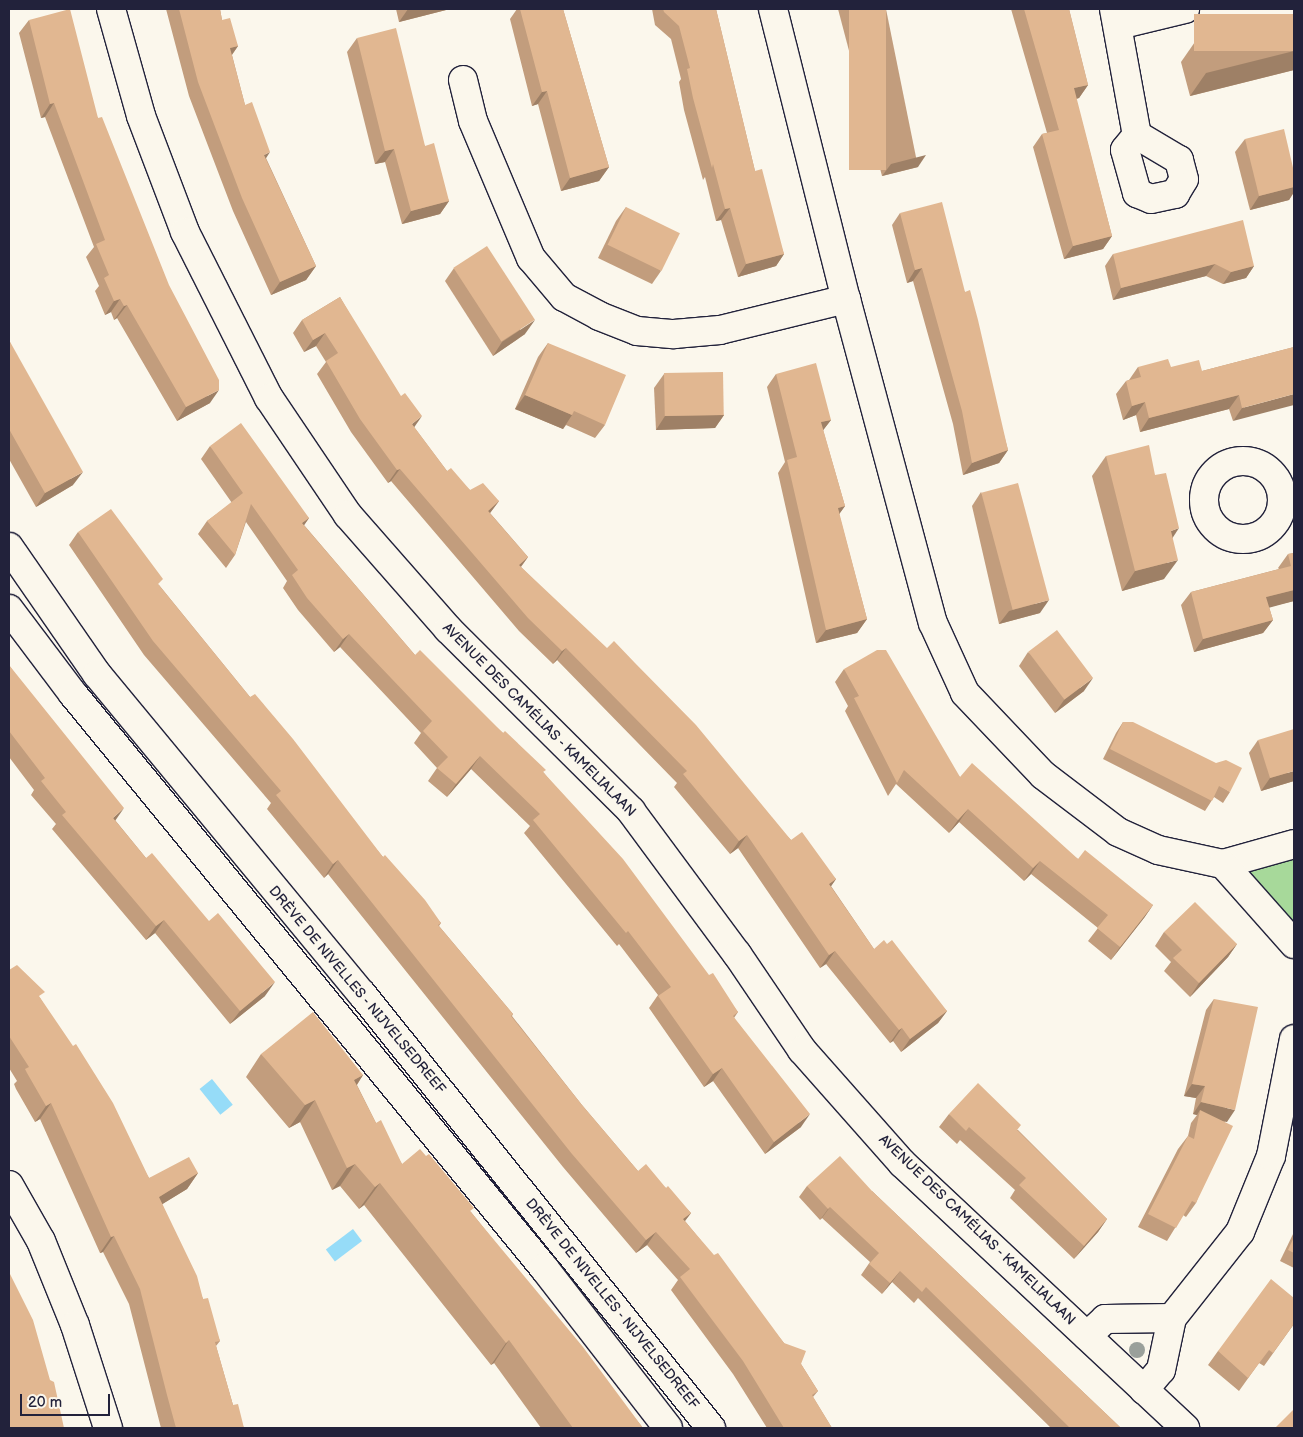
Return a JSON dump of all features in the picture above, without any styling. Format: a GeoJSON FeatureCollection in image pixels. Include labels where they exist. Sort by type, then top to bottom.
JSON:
{"type":"FeatureCollection","features":[{"type":"Feature","properties":{"kind":"street","name":"AVENUE DES CAMÉLIAS - KAMELIALAAN"},"geometry":{"type":"LineString","coordinates":[[112,9],[141,116],[185,232],[269,398],[348,515],[448,629],[631,811],[737,954],[802,1050],[902,1163],[1185,1428]]}},
{"type":"Feature","properties":{"kind":"street"},"geometry":{"type":"LineString","coordinates":[[773,9],[846,299],[933,623],[965,693],[1043,775],[1118,832],[1158,850],[1223,864],[1294,844]]}},
{"type":"Feature","properties":{"kind":"street"},"geometry":{"type":"LineString","coordinates":[[1137,135],[1117,17],[1185,9]]}},
{"type":"Feature","properties":{"kind":"street"},"geometry":{"type":"LineString","coordinates":[[463,80],[473,121],[531,258],[564,297],[599,316],[637,331],[674,334],[720,330],[846,299]]}},
{"type":"Feature","properties":{"kind":"street","name":"DRÈVE DE NIVELLES - NIJVELSEDREEF"},"geometry":{"type":"LineString","coordinates":[[9,547],[97,674],[362,994],[711,1428]]}},
{"type":"Feature","properties":{"kind":"street"},"geometry":{"type":"LineString","coordinates":[[9,609],[73,694],[544,1268],[668,1428]]}},
{"type":"Feature","properties":{"kind":"street"},"geometry":{"type":"LineString","coordinates":[[1223,864],[1294,944]]}},
{"type":"Feature","properties":{"kind":"street"},"geometry":{"type":"LineString","coordinates":[[1144,1390],[1161,1370],[1172,1318],[1240,1232],[1271,1156],[1294,1039]]}},
{"type":"Feature","properties":{"kind":"street"},"geometry":{"type":"LineString","coordinates":[[9,1185],[44,1250],[75,1325],[108,1428]]}},
{"type":"Feature","properties":{"kind":"street"},"geometry":{"type":"LineString","coordinates":[[1087,1336],[1105,1319],[1172,1318]]}},
{"type":"Feature","properties":{"kind":"green space"},"geometry":{"type":"Polygon","coordinates":[[[1294,851],[1294,931],[1251,877],[1251,869],[1294,851]]]}},
{"type":"Feature","properties":{"kind":"water"},"geometry":{"type":"Polygon","coordinates":[[[212,1079],[233,1105],[220,1115],[200,1089],[212,1079]]]}},
{"type":"Feature","properties":{"kind":"water"},"geometry":{"type":"Polygon","coordinates":[[[353,1229],[362,1241],[335,1261],[326,1249],[353,1229]]]}},
{"type":"Feature","properties":{"kind":"building"},"geometry":{"type":"Polygon","coordinates":[[[70,9],[98,118],[102,117],[169,285],[219,380],[219,390],[186,407],[127,305],[124,306],[120,299],[114,301],[104,278],[109,275],[96,244],[105,240],[54,103],[50,104],[29,20],[70,9]]]}},
{"type":"Feature","properties":{"kind":"building"},"geometry":{"type":"Polygon","coordinates":[[[179,9],[220,9],[222,20],[230,18],[238,46],[230,48],[245,105],[252,102],[270,152],[264,155],[316,266],[280,282],[242,198],[198,82],[179,9]]]}},
{"type":"Feature","properties":{"kind":"building"},"geometry":{"type":"Polygon","coordinates":[[[520,9],[563,9],[609,167],[570,178],[547,91],[542,92],[520,9]]]}},
{"type":"Feature","properties":{"kind":"building"},"geometry":{"type":"Polygon","coordinates":[[[663,9],[716,9],[755,171],[762,169],[784,254],[746,264],[730,208],[725,209],[713,164],[712,168],[693,98],[687,69],[690,68],[679,26],[663,9]]]}},
{"type":"Feature","properties":{"kind":"building"},"geometry":{"type":"Polygon","coordinates":[[[849,9],[886,9],[886,170],[849,170],[849,9]]]}},
{"type":"Feature","properties":{"kind":"building"},"geometry":{"type":"Polygon","coordinates":[[[1024,9],[1069,9],[1088,85],[1074,88],[1112,236],[1073,246],[1042,134],[1059,130],[1024,9]]]}},
{"type":"Feature","properties":{"kind":"building"},"geometry":{"type":"Polygon","coordinates":[[[1194,14],[1294,14],[1294,51],[1194,51],[1194,14]]]}},
{"type":"Feature","properties":{"kind":"building"},"geometry":{"type":"Polygon","coordinates":[[[396,28],[425,146],[434,143],[449,201],[411,211],[394,149],[385,151],[357,38],[396,28]]]}},
{"type":"Feature","properties":{"kind":"building"},"geometry":{"type":"Polygon","coordinates":[[[1284,129],[1294,172],[1294,187],[1259,196],[1245,139],[1284,129]]]}},
{"type":"Feature","properties":{"kind":"building"},"geometry":{"type":"Polygon","coordinates":[[[942,202],[965,292],[970,290],[978,320],[1008,450],[972,463],[962,411],[922,268],[915,270],[900,213],[942,202]]]}},
{"type":"Feature","properties":{"kind":"building"},"geometry":{"type":"Polygon","coordinates":[[[626,207],[680,233],[662,271],[608,245],[626,207]]]}},
{"type":"Feature","properties":{"kind":"building"},"geometry":{"type":"Polygon","coordinates":[[[1243,220],[1254,266],[1231,272],[1215,264],[1121,288],[1113,254],[1243,220]]]}},
{"type":"Feature","properties":{"kind":"building"},"geometry":{"type":"Polygon","coordinates":[[[487,246],[535,320],[501,342],[453,268],[487,246]]]}},
{"type":"Feature","properties":{"kind":"building"},"geometry":{"type":"Polygon","coordinates":[[[340,297],[401,396],[405,393],[422,416],[412,424],[447,471],[451,468],[470,490],[483,483],[499,501],[488,511],[528,557],[519,565],[607,648],[614,641],[696,725],[791,840],[802,832],[836,879],[829,884],[874,949],[884,940],[887,944],[892,940],[947,1011],[910,1039],[902,1028],[899,1030],[835,951],[829,955],[747,835],[739,841],[683,774],[687,771],[566,648],[562,651],[528,618],[400,469],[397,470],[360,419],[326,361],[338,353],[325,333],[313,340],[302,320],[340,297]]]}},
{"type":"Feature","properties":{"kind":"building"},"geometry":{"type":"Polygon","coordinates":[[[9,340],[83,472],[45,493],[9,429],[9,340]]]}},
{"type":"Feature","properties":{"kind":"building"},"geometry":{"type":"Polygon","coordinates":[[[548,343],[626,375],[605,425],[574,411],[572,415],[525,395],[548,343]]]}},
{"type":"Feature","properties":{"kind":"building"},"geometry":{"type":"Polygon","coordinates":[[[1294,347],[1294,394],[1242,408],[1239,395],[1149,418],[1145,402],[1132,406],[1126,381],[1141,377],[1138,367],[1168,359],[1171,367],[1199,360],[1202,371],[1294,347]]]}},
{"type":"Feature","properties":{"kind":"building"},"geometry":{"type":"Polygon","coordinates":[[[816,363],[831,420],[821,422],[845,506],[838,508],[867,619],[826,630],[787,460],[797,457],[776,374],[816,363]]]}},
{"type":"Feature","properties":{"kind":"building"},"geometry":{"type":"Polygon","coordinates":[[[723,372],[724,415],[665,416],[664,373],[723,372]]]}},
{"type":"Feature","properties":{"kind":"building"},"geometry":{"type":"Polygon","coordinates":[[[241,423],[309,518],[302,523],[415,655],[420,650],[503,733],[505,731],[546,770],[543,772],[623,859],[709,975],[713,973],[738,1012],[733,1016],[810,1114],[774,1142],[722,1068],[713,1074],[658,996],[671,987],[628,931],[626,933],[533,820],[540,814],[480,756],[456,784],[437,768],[448,757],[423,731],[432,721],[349,634],[343,639],[307,598],[292,575],[298,570],[251,504],[235,555],[207,521],[243,493],[210,446],[241,423]]]}},
{"type":"Feature","properties":{"kind":"building"},"geometry":{"type":"Polygon","coordinates":[[[1149,445],[1155,475],[1166,473],[1179,528],[1171,531],[1178,560],[1135,571],[1106,456],[1149,445]]]}},
{"type":"Feature","properties":{"kind":"building"},"geometry":{"type":"Polygon","coordinates":[[[1018,483],[1049,600],[1013,610],[981,493],[1018,483]]]}},
{"type":"Feature","properties":{"kind":"building"},"geometry":{"type":"Polygon","coordinates":[[[111,509],[163,579],[158,584],[250,697],[255,694],[293,739],[383,857],[385,855],[425,900],[441,923],[438,925],[513,1014],[511,1016],[582,1105],[638,1171],[646,1164],[666,1188],[668,1186],[691,1213],[683,1219],[714,1255],[718,1253],[784,1343],[806,1351],[801,1364],[818,1391],[812,1395],[832,1428],[784,1428],[743,1361],[680,1277],[690,1269],[656,1232],[646,1240],[572,1154],[338,860],[333,864],[276,795],[281,791],[153,641],[78,532],[111,509]]]}},
{"type":"Feature","properties":{"kind":"building"},"geometry":{"type":"Polygon","coordinates":[[[1294,553],[1294,590],[1266,597],[1273,620],[1203,639],[1191,592],[1291,566],[1288,554],[1294,553]]]}},
{"type":"Feature","properties":{"kind":"building"},"geometry":{"type":"Polygon","coordinates":[[[1057,630],[1093,678],[1064,700],[1028,652],[1057,630]]]}},
{"type":"Feature","properties":{"kind":"building"},"geometry":{"type":"Polygon","coordinates":[[[877,650],[886,650],[960,777],[972,763],[1078,859],[1085,850],[1153,905],[1120,947],[1097,928],[1108,915],[1040,861],[1033,868],[968,809],[958,820],[904,770],[897,783],[854,698],[859,696],[844,669],[877,650]]]}},
{"type":"Feature","properties":{"kind":"building"},"geometry":{"type":"Polygon","coordinates":[[[9,665],[124,808],[113,818],[146,858],[152,853],[209,921],[218,913],[275,982],[240,1011],[164,920],[156,926],[62,815],[66,812],[41,781],[45,778],[9,731],[9,665]]]}},
{"type":"Feature","properties":{"kind":"building"},"geometry":{"type":"Polygon","coordinates":[[[1123,722],[1133,722],[1216,763],[1226,760],[1242,768],[1230,792],[1219,786],[1212,801],[1110,749],[1123,722]]]}},
{"type":"Feature","properties":{"kind":"building"},"geometry":{"type":"Polygon","coordinates":[[[1294,729],[1294,771],[1270,778],[1258,740],[1294,729]]]}},
{"type":"Feature","properties":{"kind":"building"},"geometry":{"type":"Polygon","coordinates":[[[1195,902],[1237,944],[1199,983],[1173,958],[1182,950],[1164,932],[1195,902]]]}},
{"type":"Feature","properties":{"kind":"building"},"geometry":{"type":"Polygon","coordinates":[[[17,965],[45,992],[39,996],[73,1046],[76,1044],[113,1103],[149,1178],[189,1157],[198,1173],[159,1197],[197,1276],[203,1299],[208,1298],[220,1341],[215,1342],[233,1405],[238,1404],[244,1428],[176,1428],[140,1289],[114,1236],[111,1237],[51,1103],[46,1106],[25,1069],[29,1067],[9,1036],[9,970],[17,965]]]}},
{"type":"Feature","properties":{"kind":"building"},"geometry":{"type":"Polygon","coordinates":[[[1214,999],[1258,1007],[1235,1110],[1201,1102],[1205,1086],[1192,1084],[1214,999]]]}},
{"type":"Feature","properties":{"kind":"building"},"geometry":{"type":"Polygon","coordinates":[[[313,1012],[363,1075],[354,1080],[376,1123],[381,1120],[402,1164],[420,1149],[426,1156],[429,1154],[474,1208],[470,1211],[583,1347],[643,1428],[573,1428],[509,1340],[506,1343],[380,1183],[375,1187],[355,1164],[347,1168],[315,1100],[305,1105],[261,1054],[313,1012]]]}},
{"type":"Feature","properties":{"kind":"building"},"geometry":{"type":"Polygon","coordinates":[[[978,1083],[1021,1125],[1017,1130],[1107,1219],[1084,1246],[1019,1185],[1026,1178],[969,1127],[966,1131],[949,1114],[978,1083]]]}},
{"type":"Feature","properties":{"kind":"building"},"geometry":{"type":"Polygon","coordinates":[[[1200,1110],[1233,1126],[1196,1203],[1192,1201],[1176,1228],[1148,1214],[1188,1136],[1194,1139],[1200,1110]]]}},
{"type":"Feature","properties":{"kind":"building"},"geometry":{"type":"Polygon","coordinates":[[[840,1156],[872,1191],[1121,1428],[1068,1428],[926,1287],[922,1292],[900,1271],[890,1283],[869,1264],[879,1253],[830,1207],[828,1209],[807,1186],[840,1156]]]}},
{"type":"Feature","properties":{"kind":"building"},"geometry":{"type":"Polygon","coordinates":[[[1294,1237],[1294,1253],[1288,1250],[1294,1237]]]}},
{"type":"Feature","properties":{"kind":"building"},"geometry":{"type":"Polygon","coordinates":[[[9,1272],[33,1320],[50,1380],[54,1382],[64,1428],[9,1428],[9,1272]]]}},
{"type":"Feature","properties":{"kind":"building"},"geometry":{"type":"Polygon","coordinates":[[[1271,1279],[1294,1298],[1294,1324],[1273,1353],[1269,1350],[1248,1378],[1218,1351],[1271,1279]]]}},
{"type":"Feature","properties":{"kind":"building"},"geometry":{"type":"Polygon","coordinates":[[[1294,1409],[1294,1428],[1275,1428],[1294,1409]]]}}]}
